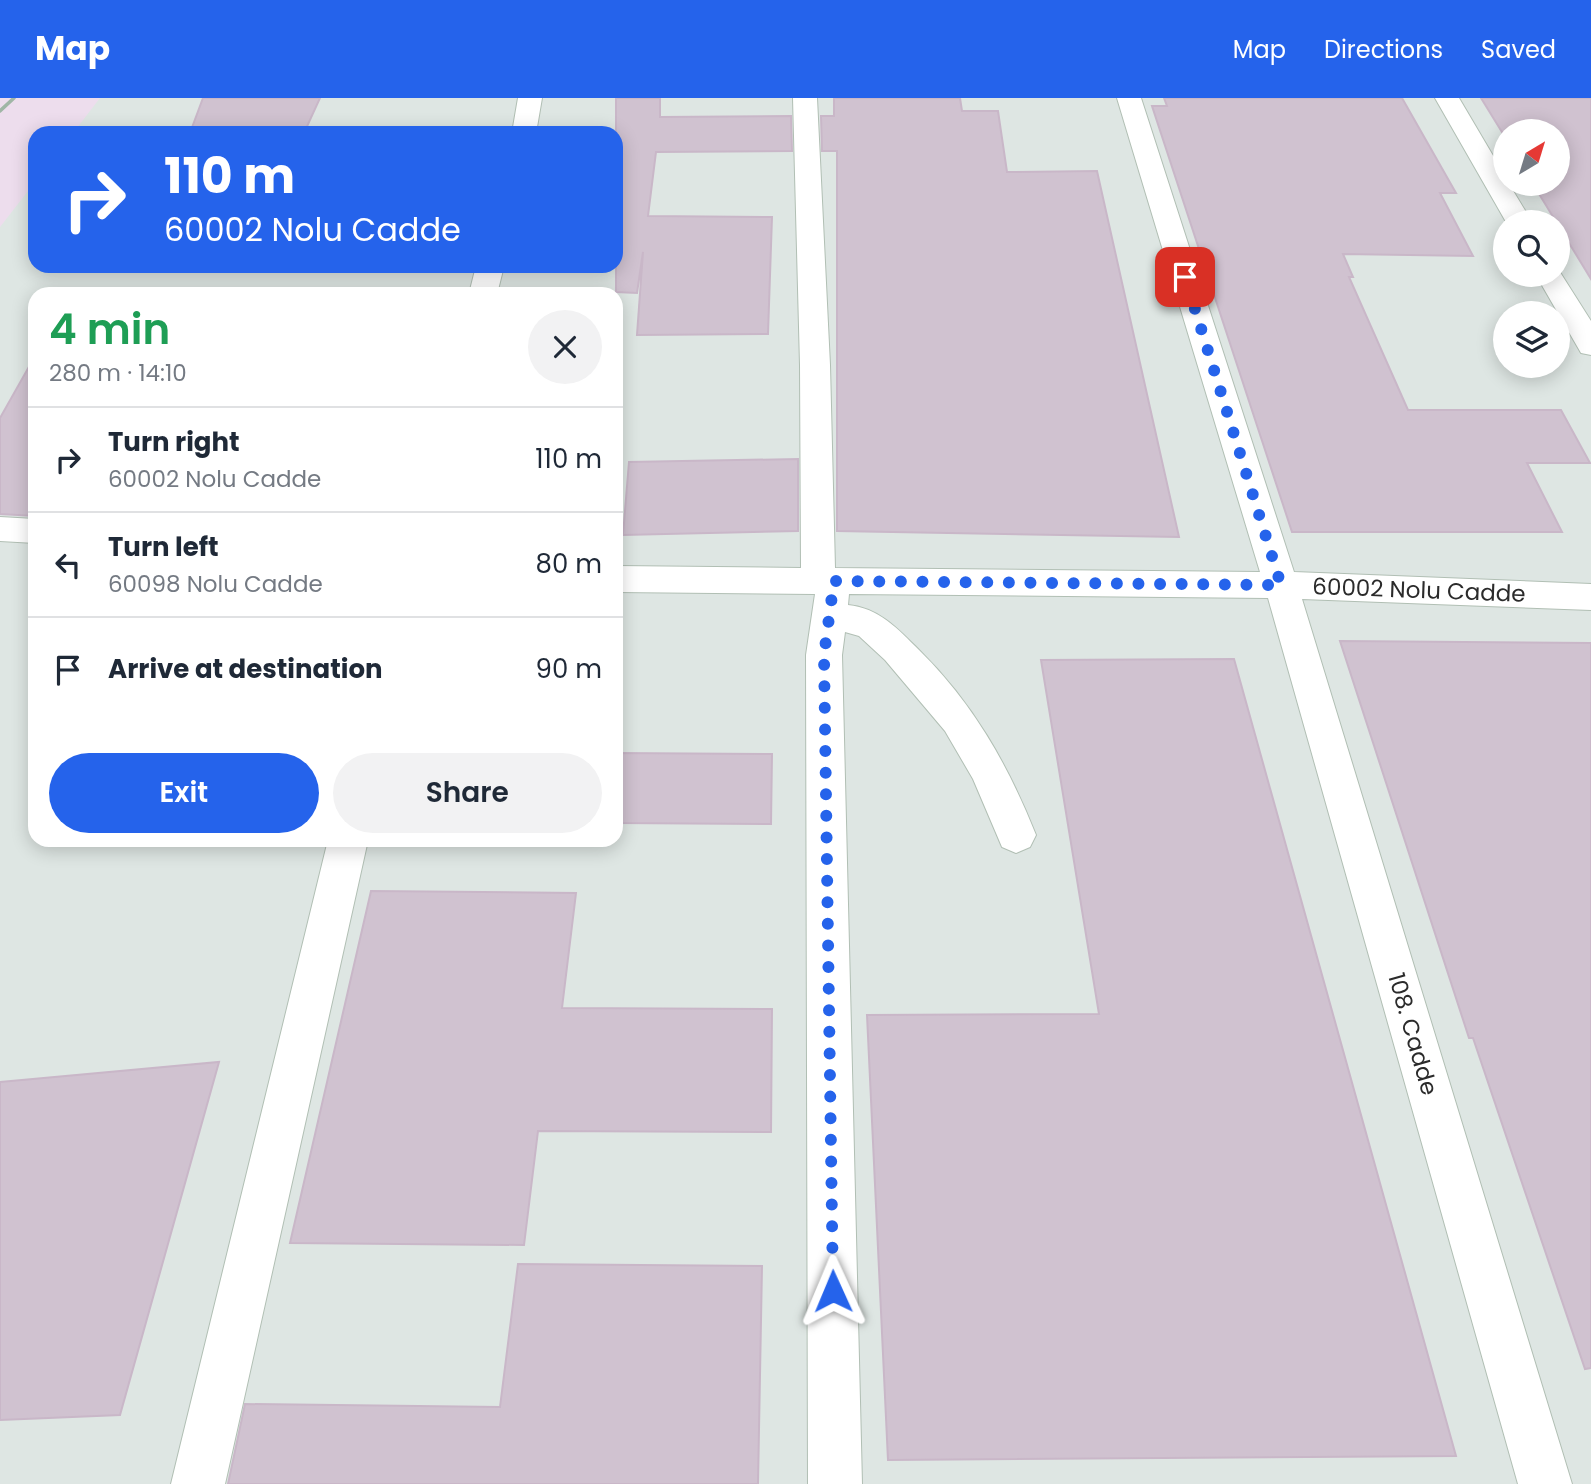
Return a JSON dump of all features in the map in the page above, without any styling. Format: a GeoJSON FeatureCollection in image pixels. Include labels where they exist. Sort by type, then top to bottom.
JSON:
{"type":"FeatureCollection","features":[{"type":"Feature","properties":{"kind":"street"},"geometry":{"type":"LineString","coordinates":[[525,126],[530,98]]}},
{"type":"Feature","properties":{"kind":"street"},"geometry":{"type":"LineString","coordinates":[[805,98],[827,593],[824,655],[835,1484]]}},
{"type":"Feature","properties":{"kind":"street","name":"108. Cadde"},"geometry":{"type":"LineString","coordinates":[[1129,98],[1281,585],[1545,1484]]}},
{"type":"Feature","properties":{"kind":"street"},"geometry":{"type":"LineString","coordinates":[[1447,98],[1512,210]]}},
{"type":"Feature","properties":{"kind":"street"},"geometry":{"type":"LineString","coordinates":[[1557,287],[1591,346]]}},
{"type":"Feature","properties":{"kind":"street"},"geometry":{"type":"LineString","coordinates":[[0,529],[28,531]]}},
{"type":"Feature","properties":{"kind":"street","name":"60002 Nolu Cadde"},"geometry":{"type":"LineString","coordinates":[[623,579],[827,593],[1281,585],[1591,597]]}},
{"type":"Feature","properties":{"kind":"street"},"geometry":{"type":"LineString","coordinates":[[827,593],[859,620],[871,626],[937,690],[982,755],[1001,794],[1016,835]]}},
{"type":"Feature","properties":{"kind":"street"},"geometry":{"type":"LineString","coordinates":[[198,1484],[346,847]]}},
{"type":"Feature","properties":{"kind":"shaded area"},"geometry":{"type":"Polygon","coordinates":[[[100,98],[1591,98],[1591,1484],[0,1484],[0,227],[28,191],[28,273],[623,273],[623,126],[78,126],[100,98]]]}},
{"type":"Feature","properties":{"kind":"building"},"geometry":{"type":"Polygon","coordinates":[[[203,98],[320,98],[307,126],[193,126],[203,98]]]}},
{"type":"Feature","properties":{"kind":"building"},"geometry":{"type":"Polygon","coordinates":[[[616,98],[660,98],[660,117],[791,116],[792,151],[656,152],[648,216],[772,217],[768,334],[637,335],[643,252],[637,293],[623,292],[623,287],[616,287],[616,273],[623,273],[623,126],[616,126],[616,98]]]}},
{"type":"Feature","properties":{"kind":"building"},"geometry":{"type":"Polygon","coordinates":[[[834,98],[960,98],[962,111],[998,111],[1007,172],[1097,171],[1179,537],[837,531],[837,151],[822,151],[821,116],[834,116],[834,98]]]}},
{"type":"Feature","properties":{"kind":"building"},"geometry":{"type":"Polygon","coordinates":[[[1164,98],[1402,98],[1456,193],[1440,193],[1473,256],[1343,254],[1353,277],[1349,277],[1408,410],[1561,410],[1590,463],[1527,463],[1562,532],[1292,532],[1152,106],[1167,106],[1164,98]]]}},
{"type":"Feature","properties":{"kind":"building"},"geometry":{"type":"Polygon","coordinates":[[[1481,98],[1591,98],[1591,279],[1570,245],[1570,210],[1549,210],[1540,196],[1570,196],[1570,119],[1494,119],[1481,98]]]}},
{"type":"Feature","properties":{"kind":"building"},"geometry":{"type":"Polygon","coordinates":[[[28,368],[28,516],[0,514],[0,418],[28,368]]]}},
{"type":"Feature","properties":{"kind":"building"},"geometry":{"type":"Polygon","coordinates":[[[798,459],[798,531],[623,535],[629,462],[798,459]]]}},
{"type":"Feature","properties":{"kind":"building"},"geometry":{"type":"Polygon","coordinates":[[[1340,641],[1591,643],[1591,1368],[1585,1369],[1473,1038],[1469,1038],[1340,641]]]}},
{"type":"Feature","properties":{"kind":"building"},"geometry":{"type":"Polygon","coordinates":[[[1234,659],[1456,1456],[888,1460],[867,1015],[1099,1014],[1041,660],[1234,659]]]}},
{"type":"Feature","properties":{"kind":"building"},"geometry":{"type":"Polygon","coordinates":[[[623,753],[772,754],[771,824],[623,823],[623,753]]]}},
{"type":"Feature","properties":{"kind":"building"},"geometry":{"type":"Polygon","coordinates":[[[371,891],[576,893],[562,1008],[772,1009],[771,1132],[538,1131],[524,1245],[290,1243],[371,891]]]}},
{"type":"Feature","properties":{"kind":"building"},"geometry":{"type":"Polygon","coordinates":[[[219,1062],[120,1415],[0,1420],[0,1082],[219,1062]]]}},
{"type":"Feature","properties":{"kind":"building"},"geometry":{"type":"Polygon","coordinates":[[[518,1264],[762,1266],[758,1484],[228,1484],[245,1404],[500,1407],[518,1264]]]}},
{"type":"Feature","properties":{"kind":"railway"},"geometry":{"type":"LineString","coordinates":[[0,111],[14,98]]}},
{"type":"Feature","properties":{"kind":"route"},"geometry":{"type":"LineString","coordinates":[[833,1291],[824,655],[834,581],[1281,585],[1185,277]]}}]}
